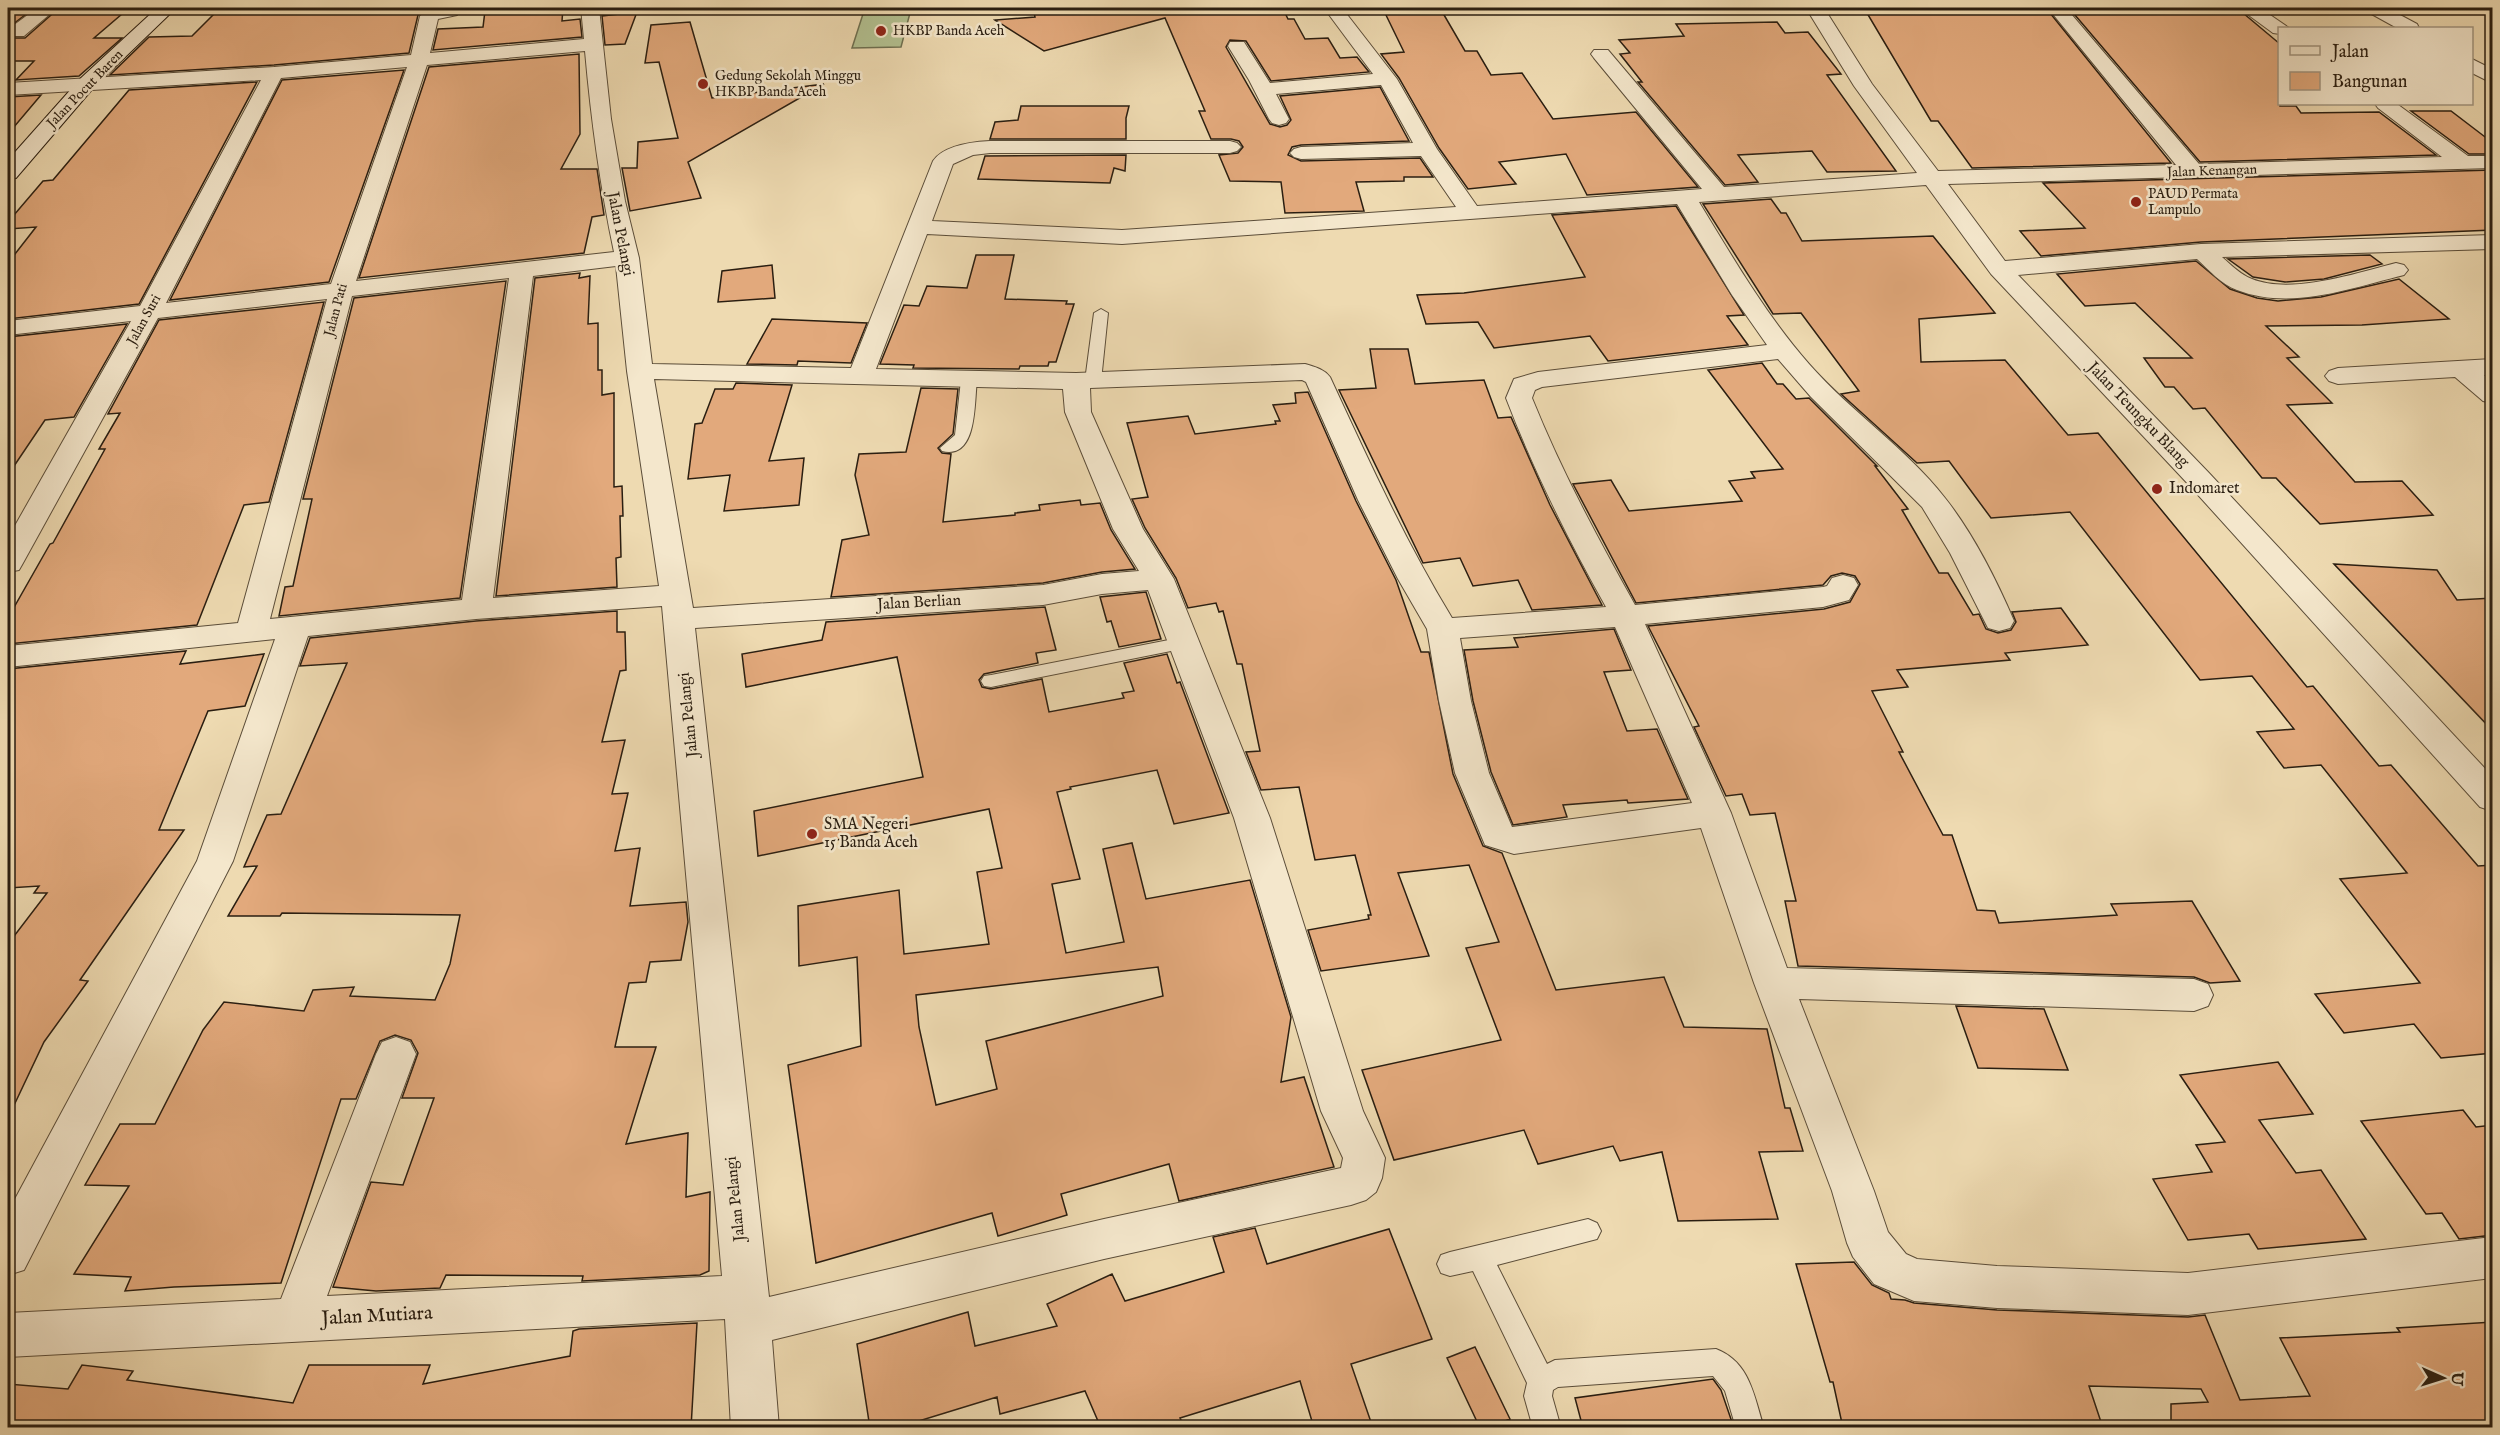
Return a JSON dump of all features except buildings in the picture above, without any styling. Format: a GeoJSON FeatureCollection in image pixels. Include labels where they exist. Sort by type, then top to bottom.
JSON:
{"type":"FeatureCollection","features":[{"type":"Feature","properties":{"kind":"street"},"geometry":{"type":"LineString","coordinates":[[18,32],[48,8]]}},
{"type":"Feature","properties":{"kind":"street","name":"Jalan Pocut Baren"},"geometry":{"type":"LineString","coordinates":[[8,173],[88,82],[166,8]]}},
{"type":"Feature","properties":{"kind":"street","name":"Jalan Pelangi"},"geometry":{"type":"LineString","coordinates":[[590,8],[601,119],[614,201],[627,258],[640,371],[677,607],[747,1310],[755,1428]]}},
{"type":"Feature","properties":{"kind":"street"},"geometry":{"type":"LineString","coordinates":[[1333,8],[1387,80],[1427,150],[1471,213]]}},
{"type":"Feature","properties":{"kind":"street","name":"Jalan Teungku Blang"},"geometry":{"type":"LineString","coordinates":[[1815,8],[1864,86],[1999,269],[2191,471],[2493,798]]}},
{"type":"Feature","properties":{"kind":"street"},"geometry":{"type":"LineString","coordinates":[[2057,8],[2194,172]]}},
{"type":"Feature","properties":{"kind":"street"},"geometry":{"type":"LineString","coordinates":[[2248,8],[2278,28]]}},
{"type":"Feature","properties":{"kind":"street"},"geometry":{"type":"LineString","coordinates":[[2374,8],[2408,27]]}},
{"type":"Feature","properties":{"kind":"street","name":"Jalan Pati"},"geometry":{"type":"LineString","coordinates":[[251,632],[341,291],[419,61],[429,16],[437,11],[451,11]]}},
{"type":"Feature","properties":{"kind":"street"},"geometry":{"type":"LineString","coordinates":[[8,89],[88,82],[274,73],[594,44]]}},
{"type":"Feature","properties":{"kind":"street"},"geometry":{"type":"LineString","coordinates":[[1237,46],[1264,89],[1279,119]]}},
{"type":"Feature","properties":{"kind":"street"},"geometry":{"type":"LineString","coordinates":[[1601,54],[1719,195]]}},
{"type":"Feature","properties":{"kind":"street"},"geometry":{"type":"LineString","coordinates":[[2473,66],[2493,77]]}},
{"type":"Feature","properties":{"kind":"street","name":"Jalan Suri"},"geometry":{"type":"LineString","coordinates":[[8,563],[149,312],[274,73]]}},
{"type":"Feature","properties":{"kind":"street"},"geometry":{"type":"LineString","coordinates":[[1264,89],[1387,80]]}},
{"type":"Feature","properties":{"kind":"street"},"geometry":{"type":"LineString","coordinates":[[2386,105],[2463,163]]}},
{"type":"Feature","properties":{"kind":"street"},"geometry":{"type":"LineString","coordinates":[[861,375],[944,161],[955,154],[971,148],[1230,147]]}},
{"type":"Feature","properties":{"kind":"street"},"geometry":{"type":"LineString","coordinates":[[1301,153],[1427,150]]}},
{"type":"Feature","properties":{"kind":"street","name":"Jalan Kenangan"},"geometry":{"type":"LineString","coordinates":[[918,227],[1122,237],[1685,198],[1931,178],[2493,162]]}},
{"type":"Feature","properties":{"kind":"street"},"geometry":{"type":"LineString","coordinates":[[1685,198],[1730,272],[1784,351],[1845,418],[1877,443],[1935,504],[1991,601],[1999,621]]}},
{"type":"Feature","properties":{"kind":"street"},"geometry":{"type":"LineString","coordinates":[[1999,269],[2201,251],[2493,242]]}},
{"type":"Feature","properties":{"kind":"street"},"geometry":{"type":"LineString","coordinates":[[2201,251],[2232,278],[2262,290],[2308,289],[2396,270]]}},
{"type":"Feature","properties":{"kind":"street"},"geometry":{"type":"LineString","coordinates":[[8,328],[627,258]]}},
{"type":"Feature","properties":{"kind":"street"},"geometry":{"type":"LineString","coordinates":[[476,609],[522,270]]}},
{"type":"Feature","properties":{"kind":"street"},"geometry":{"type":"LineString","coordinates":[[1784,351],[1555,377],[1523,385],[1519,398],[1542,457],[1578,530],[1626,616],[1714,813],[1773,983],[1853,1191],[1869,1243],[1890,1269],[1914,1280],[1997,1287],[2188,1293],[2493,1258]]}},
{"type":"Feature","properties":{"kind":"street"},"geometry":{"type":"LineString","coordinates":[[2338,376],[2493,368]]}},
{"type":"Feature","properties":{"kind":"street"},"geometry":{"type":"LineString","coordinates":[[2462,369],[2493,395]]}},
{"type":"Feature","properties":{"kind":"street"},"geometry":{"type":"LineString","coordinates":[[640,371],[1085,381],[1283,371],[1305,372],[1317,378],[1372,500],[1413,579],[1443,629],[1455,701],[1472,773],[1498,836],[1514,841],[1714,813]]}},
{"type":"Feature","properties":{"kind":"street","name":"Jalan Mutiara"},"geometry":{"type":"LineString","coordinates":[[8,1335],[295,1320],[747,1310],[1104,1239],[1351,1186],[1360,1178],[1364,1158],[1342,1111],[1252,818],[1159,579],[1128,529],[1078,412],[1085,381]]}},
{"type":"Feature","properties":{"kind":"street","name":"Jalan Berlian"},"geometry":{"type":"LineString","coordinates":[[8,656],[476,609],[677,607],[1043,595],[1102,584],[1159,579]]}},
{"type":"Feature","properties":{"kind":"street"},"geometry":{"type":"LineString","coordinates":[[1443,629],[1626,616],[1823,597],[1838,593],[1843,585]]}},
{"type":"Feature","properties":{"kind":"street"},"geometry":{"type":"LineString","coordinates":[[8,1255],[214,861],[295,628]]}},
{"type":"Feature","properties":{"kind":"street"},"geometry":{"type":"LineString","coordinates":[[1773,983],[2194,995]]}},
{"type":"Feature","properties":{"kind":"street"},"geometry":{"type":"LineString","coordinates":[[295,1320],[396,1054]]}},
{"type":"Feature","properties":{"kind":"lane"},"geometry":{"type":"LineString","coordinates":[[1085,381],[1101,313]]}},
{"type":"Feature","properties":{"kind":"lane"},"geometry":{"type":"LineString","coordinates":[[948,448],[960,441],[963,435],[969,380]]}},
{"type":"Feature","properties":{"kind":"lane"},"geometry":{"type":"LineString","coordinates":[[991,681],[1184,643]]}},
{"type":"Feature","properties":{"kind":"lane"},"geometry":{"type":"LineString","coordinates":[[1450,1264],[1588,1231]]}},
{"type":"Feature","properties":{"kind":"lane"},"geometry":{"type":"LineString","coordinates":[[1480,1257],[1541,1382],[1538,1396],[1547,1428]]}},
{"type":"Feature","properties":{"kind":"lane"},"geometry":{"type":"LineString","coordinates":[[1541,1382],[1556,1374],[1716,1362],[1724,1365],[1731,1373],[1750,1428]]}},
{"type":"Feature","properties":{"kind":"green space","name":"HKBP Banda Aceh"},"geometry":{"type":"Polygon","coordinates":[[[910,13],[901,47],[852,48],[863,14],[910,13]]]}},
{"type":"Feature","properties":{"kind":"place","name":"HKBP Banda Aceh"},"geometry":{"type":"Point","coordinates":[881,31]}},
{"type":"Feature","properties":{"kind":"place","name":"Gedung Sekolah Minggu HKBP Banda Aceh"},"geometry":{"type":"Point","coordinates":[703,84]}},
{"type":"Feature","properties":{"kind":"place","name":"PAUD Permata Lampulo"},"geometry":{"type":"Point","coordinates":[2136,202]}},
{"type":"Feature","properties":{"kind":"place","name":"Indomaret"},"geometry":{"type":"Point","coordinates":[2157,489]}},
{"type":"Feature","properties":{"kind":"place","name":"SMA Negeri 15 Banda Aceh"},"geometry":{"type":"Point","coordinates":[812,834]}}]}
